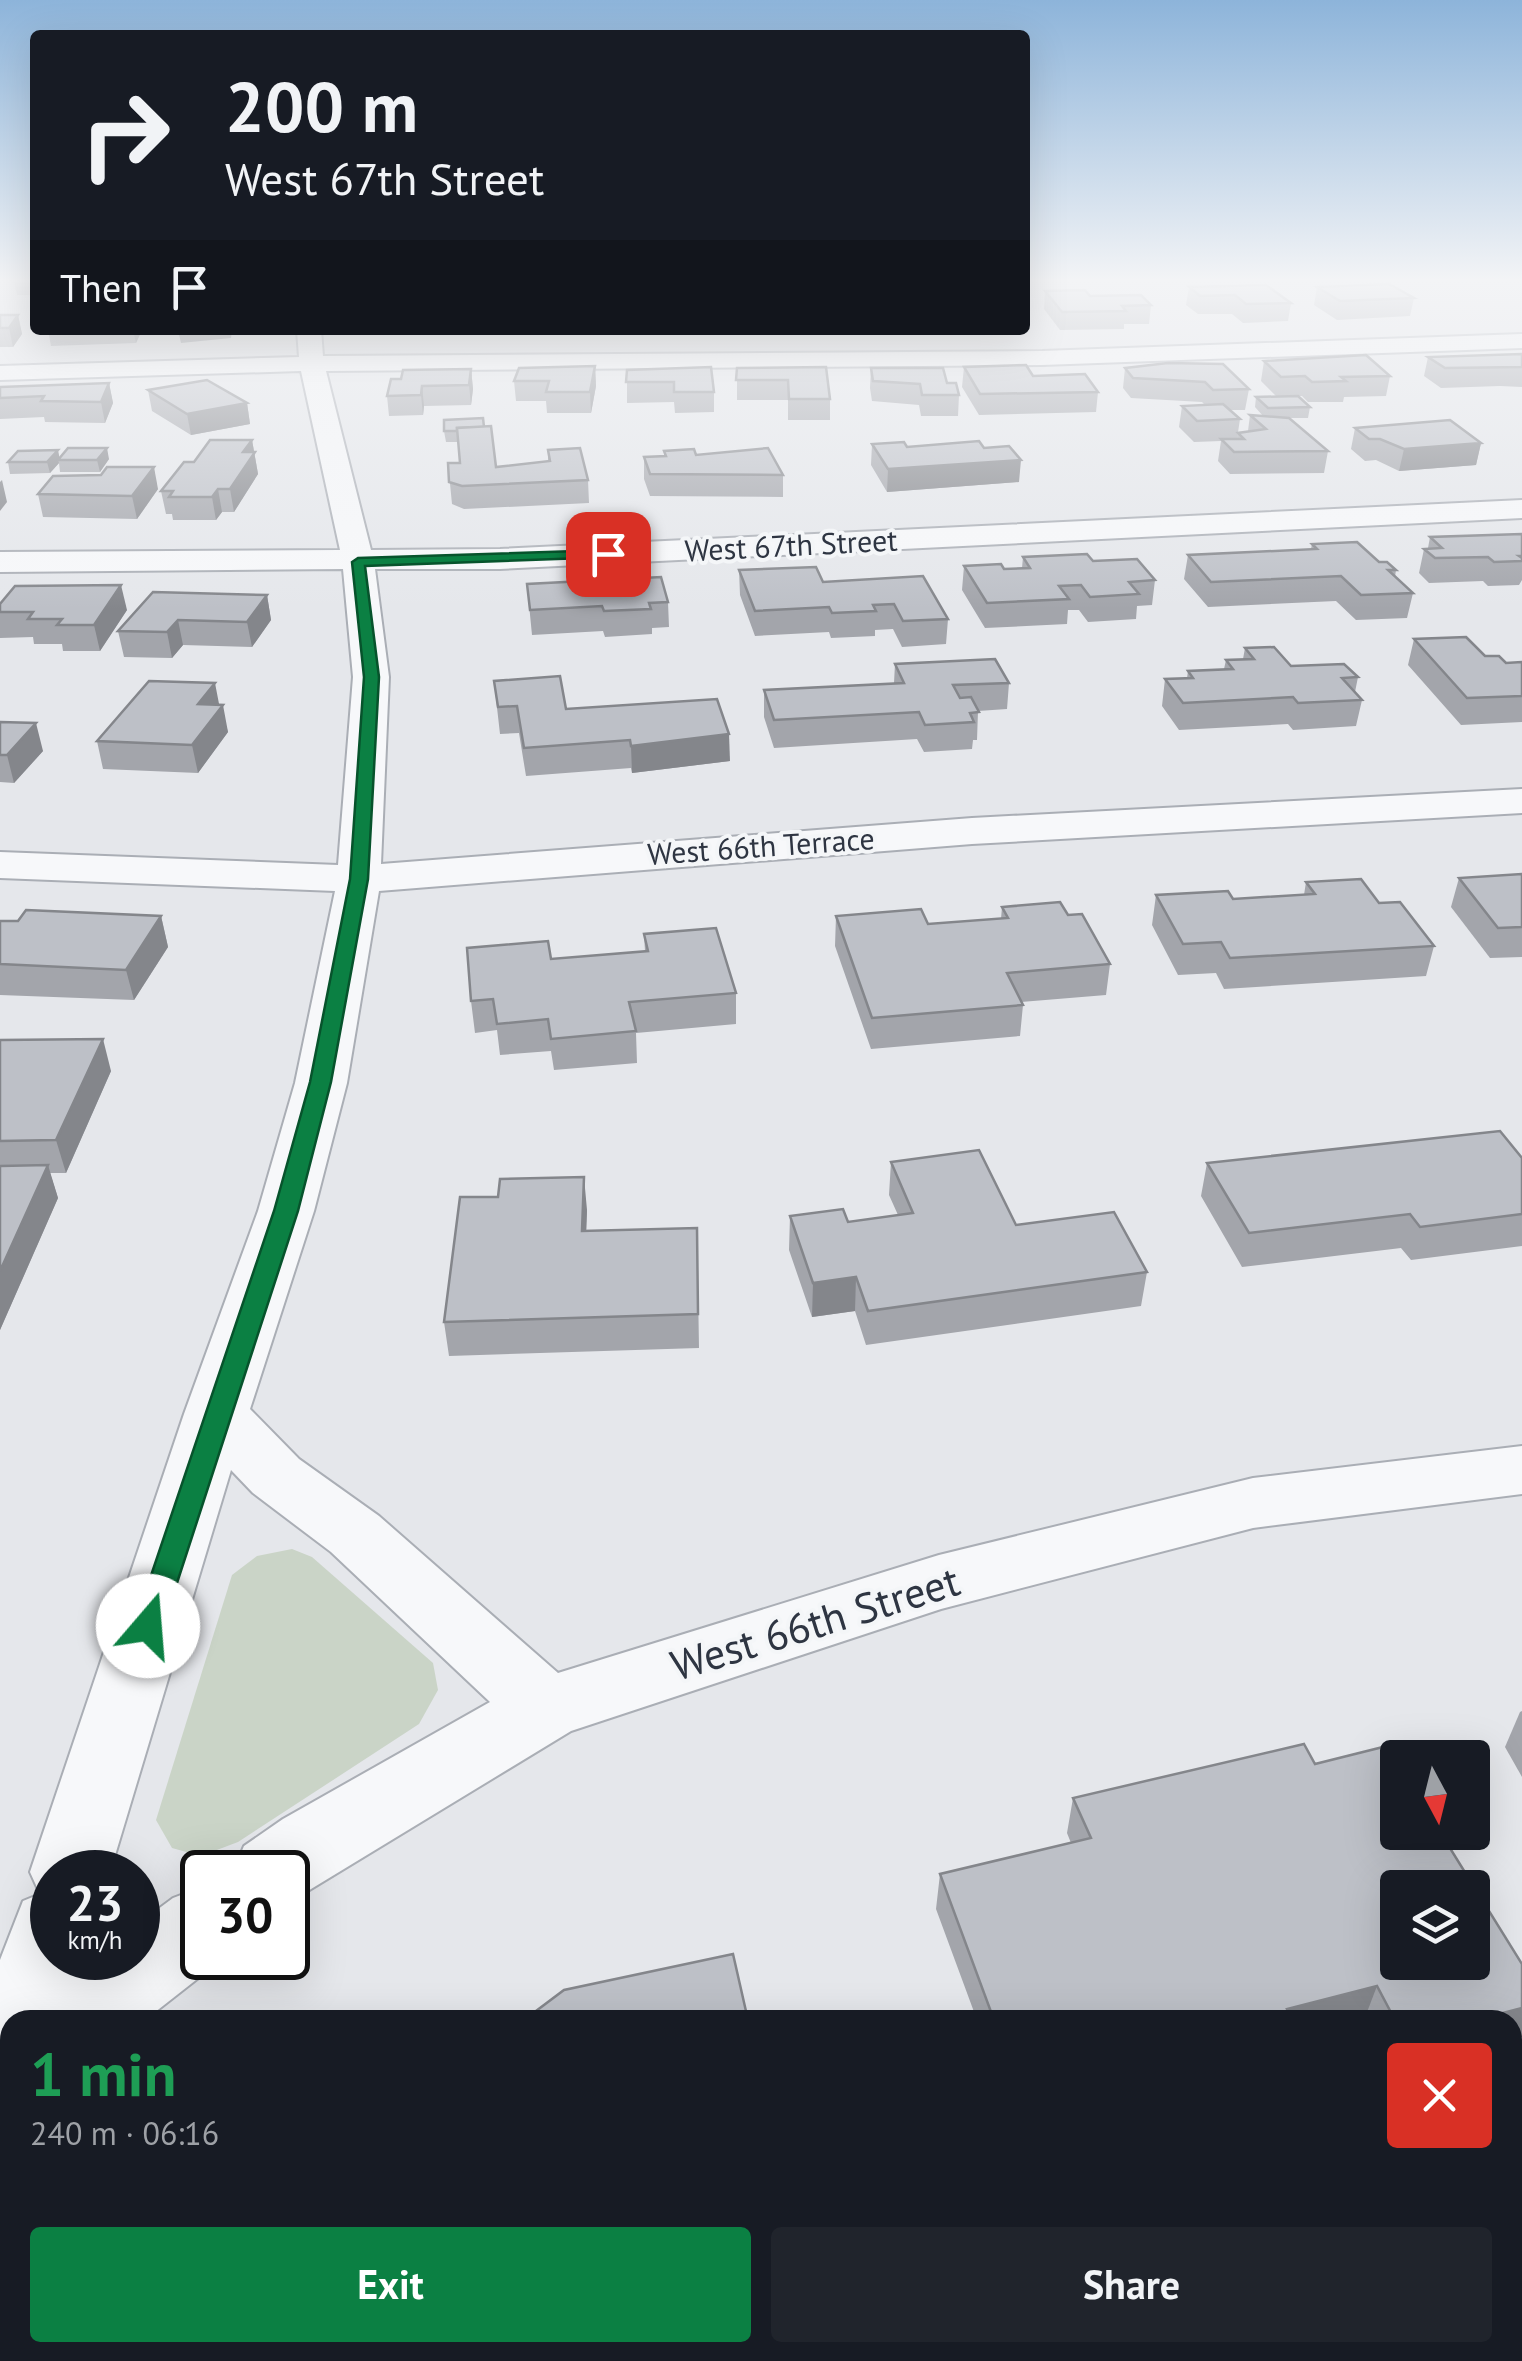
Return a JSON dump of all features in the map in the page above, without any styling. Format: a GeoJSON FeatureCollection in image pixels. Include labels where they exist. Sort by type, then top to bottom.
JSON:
{"type":"FeatureCollection","features":[{"type":"Feature","properties":{"kind":"street"},"geometry":{"type":"LineString","coordinates":[[77,1850],[216,1414],[286,1211],[321,1082],[359,879],[371,677],[358,562],[319,389]]}},
{"type":"Feature","properties":{"kind":"street","name":"West 67th Street"},"geometry":{"type":"LineString","coordinates":[[0,562],[358,562],[680,552],[1522,510]]}},
{"type":"Feature","properties":{"kind":"street","name":"West 66th Terrace"},"geometry":{"type":"LineString","coordinates":[[0,865],[359,879],[972,831],[1522,801]]}},
{"type":"Feature","properties":{"kind":"street"},"geometry":{"type":"LineString","coordinates":[[216,1414],[276,1476],[355,1534],[546,1708]]}},
{"type":"Feature","properties":{"kind":"street","name":"West 66th Street"},"geometry":{"type":"LineString","coordinates":[[302,1850],[546,1708],[939,1582],[1235,1508],[1522,1470]]}},
{"type":"Feature","properties":{"kind":"street"},"geometry":{"type":"LineString","coordinates":[[90,2010],[180,1943]]}},
{"type":"Feature","properties":{"kind":"street"},"geometry":{"type":"LineString","coordinates":[[26,2010],[36,1980]]}},
{"type":"Feature","properties":{"kind":"shaded area"},"geometry":{"type":"Polygon","coordinates":[[[292,1549],[312,1557],[433,1663],[438,1690],[419,1724],[238,1842],[217,1850],[172,1848],[156,1820],[232,1575],[257,1556],[292,1549]]]}},
{"type":"Feature","properties":{"kind":"building"},"geometry":{"type":"Polygon","coordinates":[[[0,389],[106,389],[101,402],[41,401],[44,396],[0,398],[0,389]]]}},
{"type":"Feature","properties":{"kind":"building"},"geometry":{"type":"Polygon","coordinates":[[[223,389],[247,403],[187,414],[148,390],[223,389]]]}},
{"type":"Feature","properties":{"kind":"building"},"geometry":{"type":"Polygon","coordinates":[[[389,389],[422,389],[421,395],[387,396],[389,389]]]}},
{"type":"Feature","properties":{"kind":"building"},"geometry":{"type":"Polygon","coordinates":[[[547,389],[591,389],[590,392],[547,389]]]}},
{"type":"Feature","properties":{"kind":"building"},"geometry":{"type":"Polygon","coordinates":[[[714,389],[714,392],[674,392],[714,389]]]}},
{"type":"Feature","properties":{"kind":"building"},"geometry":{"type":"Polygon","coordinates":[[[788,389],[829,389],[830,399],[789,399],[788,389]]]}},
{"type":"Feature","properties":{"kind":"building"},"geometry":{"type":"Polygon","coordinates":[[[921,389],[958,389],[959,395],[922,395],[921,389]]]}},
{"type":"Feature","properties":{"kind":"building"},"geometry":{"type":"Polygon","coordinates":[[[977,389],[1098,392],[980,394],[977,389]]]}},
{"type":"Feature","properties":{"kind":"building"},"geometry":{"type":"Polygon","coordinates":[[[1298,396],[1310,407],[1268,408],[1256,397],[1298,396]]]}},
{"type":"Feature","properties":{"kind":"building"},"geometry":{"type":"Polygon","coordinates":[[[1223,404],[1240,419],[1197,421],[1182,406],[1223,404]]]}},
{"type":"Feature","properties":{"kind":"building"},"geometry":{"type":"Polygon","coordinates":[[[1250,415],[1289,418],[1328,451],[1234,452],[1221,439],[1244,439],[1238,433],[1266,429],[1250,415]]]}},
{"type":"Feature","properties":{"kind":"building"},"geometry":{"type":"Polygon","coordinates":[[[483,418],[484,427],[444,431],[444,420],[483,418]]]}},
{"type":"Feature","properties":{"kind":"building"},"geometry":{"type":"Polygon","coordinates":[[[1450,420],[1481,443],[1404,449],[1380,439],[1369,439],[1355,428],[1450,420]]]}},
{"type":"Feature","properties":{"kind":"building"},"geometry":{"type":"Polygon","coordinates":[[[491,426],[496,467],[550,461],[548,450],[580,448],[588,480],[462,486],[449,482],[448,463],[460,463],[457,428],[491,426]]]}},
{"type":"Feature","properties":{"kind":"building"},"geometry":{"type":"Polygon","coordinates":[[[210,440],[252,440],[243,452],[255,452],[230,489],[218,489],[212,497],[169,497],[173,491],[161,491],[184,462],[194,462],[210,440]]]}},
{"type":"Feature","properties":{"kind":"building"},"geometry":{"type":"Polygon","coordinates":[[[979,441],[984,448],[1009,446],[1021,460],[888,469],[872,444],[904,442],[907,447],[979,441]]]}},
{"type":"Feature","properties":{"kind":"building"},"geometry":{"type":"Polygon","coordinates":[[[68,448],[107,448],[97,460],[58,460],[68,448]]]}},
{"type":"Feature","properties":{"kind":"building"},"geometry":{"type":"Polygon","coordinates":[[[768,448],[783,475],[650,474],[644,457],[666,456],[664,451],[694,449],[696,455],[768,448]]]}},
{"type":"Feature","properties":{"kind":"building"},"geometry":{"type":"Polygon","coordinates":[[[58,450],[47,462],[8,462],[18,451],[58,450]]]}},
{"type":"Feature","properties":{"kind":"building"},"geometry":{"type":"Polygon","coordinates":[[[107,467],[154,467],[132,496],[38,494],[53,476],[101,475],[107,467]]]}},
{"type":"Feature","properties":{"kind":"building"},"geometry":{"type":"Polygon","coordinates":[[[1522,534],[1522,561],[1435,558],[1424,549],[1442,548],[1430,537],[1522,534]]]}},
{"type":"Feature","properties":{"kind":"building"},"geometry":{"type":"Polygon","coordinates":[[[1357,542],[1379,562],[1387,562],[1396,570],[1388,570],[1413,593],[1361,595],[1341,576],[1211,582],[1188,555],[1317,549],[1312,544],[1357,542]]]}},
{"type":"Feature","properties":{"kind":"building"},"geometry":{"type":"Polygon","coordinates":[[[1087,554],[1093,561],[1137,559],[1155,580],[1129,582],[1139,594],[1090,597],[1081,585],[1059,586],[1069,599],[987,603],[964,566],[1001,564],[1004,569],[1030,568],[1023,557],[1087,554]]]}},
{"type":"Feature","properties":{"kind":"building"},"geometry":{"type":"Polygon","coordinates":[[[816,567],[823,582],[923,576],[948,619],[903,621],[894,604],[873,605],[876,611],[832,613],[829,607],[755,611],[739,570],[816,567]]]}},
{"type":"Feature","properties":{"kind":"building"},"geometry":{"type":"Polygon","coordinates":[[[661,577],[668,602],[649,603],[651,609],[604,611],[602,606],[530,610],[527,584],[661,577]]]}},
{"type":"Feature","properties":{"kind":"building"},"geometry":{"type":"Polygon","coordinates":[[[121,585],[94,625],[57,625],[62,619],[28,619],[33,612],[0,612],[0,604],[15,586],[121,585]]]}},
{"type":"Feature","properties":{"kind":"building"},"geometry":{"type":"Polygon","coordinates":[[[153,592],[267,595],[247,622],[178,620],[167,632],[118,631],[153,592]]]}},
{"type":"Feature","properties":{"kind":"building"},"geometry":{"type":"Polygon","coordinates":[[[1466,637],[1485,656],[1499,656],[1506,663],[1522,662],[1522,696],[1467,698],[1414,639],[1466,637]]]}},
{"type":"Feature","properties":{"kind":"building"},"geometry":{"type":"Polygon","coordinates":[[[1274,647],[1291,666],[1344,664],[1358,677],[1342,678],[1362,700],[1298,703],[1293,697],[1183,703],[1165,679],[1193,678],[1188,671],[1233,669],[1226,660],[1254,659],[1245,648],[1274,647]]]}},
{"type":"Feature","properties":{"kind":"building"},"geometry":{"type":"Polygon","coordinates":[[[995,659],[1009,683],[953,685],[960,698],[971,697],[979,712],[970,713],[974,722],[925,725],[919,712],[774,720],[764,690],[904,683],[895,664],[995,659]]]}},
{"type":"Feature","properties":{"kind":"building"},"geometry":{"type":"Polygon","coordinates":[[[560,676],[566,709],[717,699],[729,734],[631,746],[630,740],[524,748],[517,706],[498,707],[494,681],[560,676]]]}},
{"type":"Feature","properties":{"kind":"building"},"geometry":{"type":"Polygon","coordinates":[[[149,681],[215,683],[198,704],[223,705],[192,745],[97,741],[149,681]]]}},
{"type":"Feature","properties":{"kind":"building"},"geometry":{"type":"Polygon","coordinates":[[[0,722],[36,723],[7,755],[0,755],[0,722]]]}},
{"type":"Feature","properties":{"kind":"building"},"geometry":{"type":"Polygon","coordinates":[[[1522,874],[1522,927],[1498,928],[1459,878],[1522,874]]]}},
{"type":"Feature","properties":{"kind":"building"},"geometry":{"type":"Polygon","coordinates":[[[1361,879],[1379,903],[1400,902],[1434,946],[1230,958],[1221,942],[1183,944],[1156,895],[1228,891],[1233,899],[1315,894],[1306,882],[1361,879]]]}},
{"type":"Feature","properties":{"kind":"building"},"geometry":{"type":"Polygon","coordinates":[[[1060,902],[1068,915],[1082,914],[1110,964],[1007,973],[1023,1005],[872,1018],[836,916],[921,909],[928,924],[1008,918],[1002,907],[1060,902]]]}},
{"type":"Feature","properties":{"kind":"building"},"geometry":{"type":"Polygon","coordinates":[[[26,910],[161,916],[126,970],[0,964],[0,921],[18,921],[26,910]]]}},
{"type":"Feature","properties":{"kind":"building"},"geometry":{"type":"Polygon","coordinates":[[[716,928],[736,993],[629,1002],[636,1031],[551,1039],[548,1019],[497,1024],[493,999],[471,1001],[467,948],[548,941],[551,959],[648,951],[644,934],[716,928]]]}},
{"type":"Feature","properties":{"kind":"building"},"geometry":{"type":"Polygon","coordinates":[[[103,1039],[56,1140],[0,1141],[0,1040],[103,1039]]]}},
{"type":"Feature","properties":{"kind":"building"},"geometry":{"type":"Polygon","coordinates":[[[1500,1131],[1522,1158],[1522,1214],[1420,1227],[1410,1214],[1249,1233],[1207,1163],[1500,1131]]]}},
{"type":"Feature","properties":{"kind":"building"},"geometry":{"type":"Polygon","coordinates":[[[979,1150],[1016,1225],[1114,1212],[1147,1272],[868,1311],[856,1277],[813,1283],[790,1216],[843,1209],[848,1222],[913,1213],[891,1162],[979,1150]]]}},
{"type":"Feature","properties":{"kind":"building"},"geometry":{"type":"Polygon","coordinates":[[[48,1165],[0,1271],[0,1166],[48,1165]]]}},
{"type":"Feature","properties":{"kind":"building"},"geometry":{"type":"Polygon","coordinates":[[[584,1177],[582,1231],[697,1228],[698,1314],[444,1322],[460,1197],[498,1197],[500,1179],[584,1177]]]}},
{"type":"Feature","properties":{"kind":"building"},"geometry":{"type":"Polygon","coordinates":[[[1304,1744],[1315,1764],[1380,1748],[1380,1850],[1451,1850],[1464,1870],[1380,1870],[1380,1980],[1490,1980],[1490,1912],[1522,1964],[1522,2008],[1390,2010],[1377,1986],[1288,2010],[990,2010],[940,1874],[1091,1838],[1073,1798],[1304,1744]]]}},
{"type":"Feature","properties":{"kind":"building"},"geometry":{"type":"Polygon","coordinates":[[[733,1954],[746,2010],[537,2010],[564,1990],[733,1954]]]}},
{"type":"Feature","properties":{"kind":"route"},"geometry":{"type":"LineString","coordinates":[[148,1626],[286,1211],[321,1082],[359,879],[371,677],[358,562],[608,554]]}}]}
